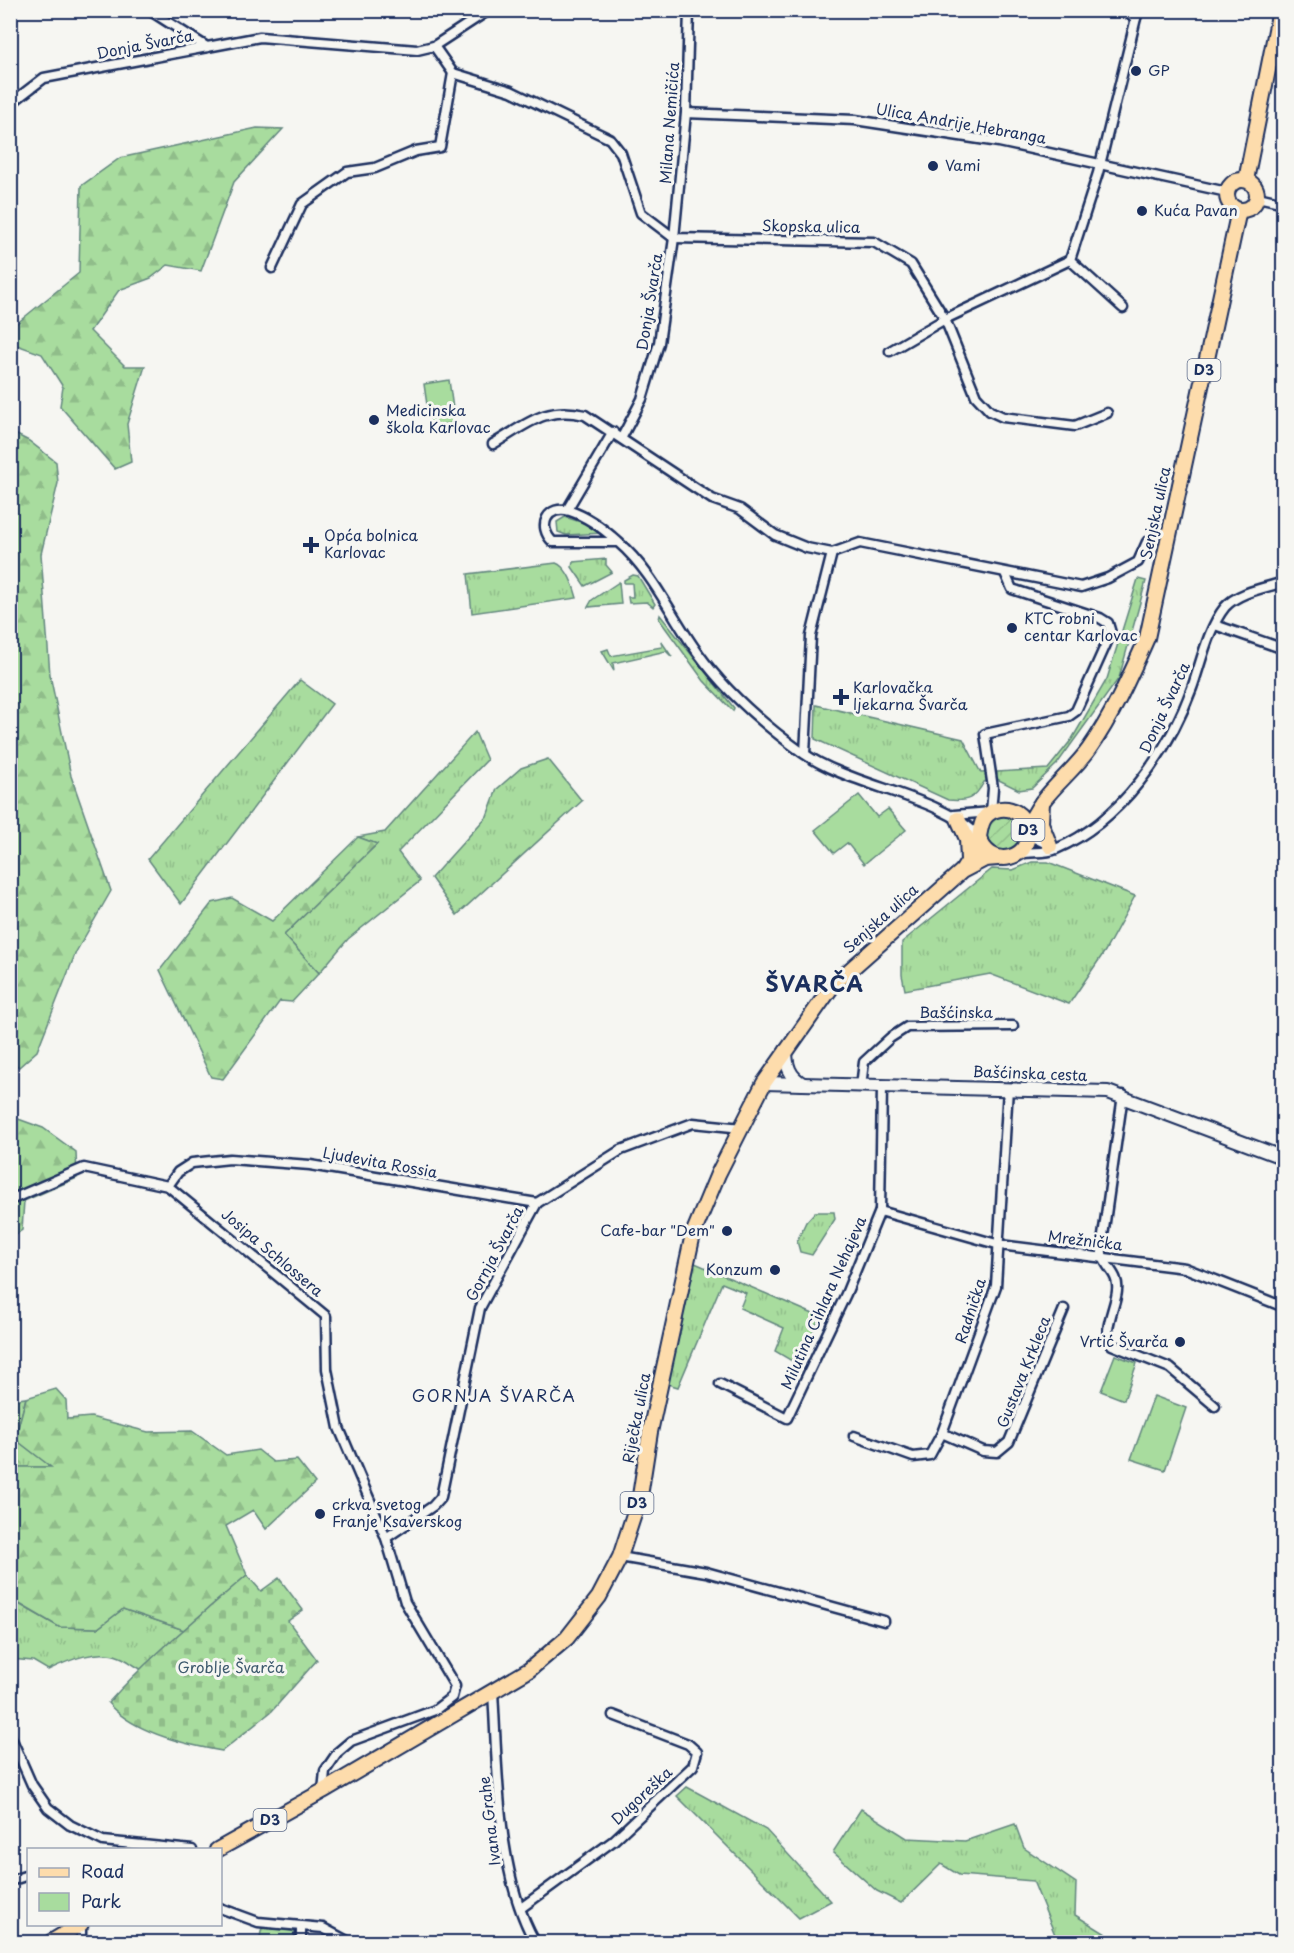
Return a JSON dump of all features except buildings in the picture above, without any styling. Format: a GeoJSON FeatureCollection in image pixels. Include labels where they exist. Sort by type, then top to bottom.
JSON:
{"type":"FeatureCollection","features":[{"type":"Feature","properties":{"kind":"main road"},"geometry":{"type":"LineString","coordinates":[[1246,180],[1280,10]]}},
{"type":"Feature","properties":{"kind":"main road"},"geometry":{"type":"LineString","coordinates":[[1246,180],[1254,184],[1258,197],[1253,206],[1239,210],[1231,206],[1227,192],[1232,183],[1246,180]]}},
{"type":"Feature","properties":{"kind":"main road","name":"Senjska ulica"},"geometry":{"type":"LineString","coordinates":[[1028,829],[1044,799],[1069,774],[1089,748],[1127,684],[1147,638],[1239,210]]}},
{"type":"Feature","properties":{"kind":"main road"},"geometry":{"type":"LineString","coordinates":[[1044,799],[1041,824],[1055,846]]}},
{"type":"Feature","properties":{"kind":"main road","name":"Senjska ulica"},"geometry":{"type":"LineString","coordinates":[[1006,809],[1027,806],[1044,799]]}},
{"type":"Feature","properties":{"kind":"main road","name":"D3"},"geometry":{"type":"LineString","coordinates":[[1006,809],[1020,815],[1028,829],[1026,845],[1014,856],[998,858],[984,849],[979,837],[981,824],[991,812],[1006,809]]}},
{"type":"Feature","properties":{"kind":"main road"},"geometry":{"type":"LineString","coordinates":[[954,817],[967,839],[965,866]]}},
{"type":"Feature","properties":{"kind":"main road","name":"Senjska ulica"},"geometry":{"type":"LineString","coordinates":[[764,1083],[833,985],[965,866],[979,837]]}},
{"type":"Feature","properties":{"kind":"main road","name":"Senjska ulica"},"geometry":{"type":"LineString","coordinates":[[965,866],[985,859],[998,858]]}},
{"type":"Feature","properties":{"kind":"main road","name":"Riječka ulica"},"geometry":{"type":"LineString","coordinates":[[221,1848],[493,1692],[545,1659],[567,1638],[599,1597],[620,1557],[639,1496],[650,1432],[693,1234],[764,1083]]}},
{"type":"Feature","properties":{"kind":"main road"},"geometry":{"type":"LineString","coordinates":[[51,1942],[79,1926]]}},
{"type":"Feature","properties":{"kind":"street"},"geometry":{"type":"LineString","coordinates":[[148,10],[207,47]]}},
{"type":"Feature","properties":{"kind":"street"},"geometry":{"type":"LineString","coordinates":[[272,268],[302,204],[347,172],[375,168],[416,151],[440,147],[453,73],[434,45],[489,10]]}},
{"type":"Feature","properties":{"kind":"street","name":"Milana Nemičića"},"geometry":{"type":"LineString","coordinates":[[674,238],[686,113],[689,10]]}},
{"type":"Feature","properties":{"kind":"street"},"geometry":{"type":"LineString","coordinates":[[890,351],[945,320],[1070,260],[1100,163],[1137,14],[1122,10]]}},
{"type":"Feature","properties":{"kind":"street","name":"Donja Švarča"},"geometry":{"type":"LineString","coordinates":[[10,104],[44,78],[261,37],[417,50],[434,45]]}},
{"type":"Feature","properties":{"kind":"street","name":"Donja Švarča"},"geometry":{"type":"LineString","coordinates":[[453,73],[512,91],[610,139],[621,153],[641,213],[674,238],[652,371],[642,399],[622,437]]}},
{"type":"Feature","properties":{"kind":"street","name":"Ulica Andrije Hebranga"},"geometry":{"type":"LineString","coordinates":[[686,113],[855,120],[999,142],[1227,192]]}},
{"type":"Feature","properties":{"kind":"street"},"geometry":{"type":"LineString","coordinates":[[1258,197],[1284,203]]}},
{"type":"Feature","properties":{"kind":"street","name":"Skopska ulica"},"geometry":{"type":"LineString","coordinates":[[674,238],[874,242],[912,264],[945,320],[976,396],[990,411],[1003,417],[1075,426],[1107,414]]}},
{"type":"Feature","properties":{"kind":"street"},"geometry":{"type":"LineString","coordinates":[[1070,260],[1123,308]]}},
{"type":"Feature","properties":{"kind":"street"},"geometry":{"type":"LineString","coordinates":[[493,444],[546,414],[566,410],[585,415],[622,437],[712,499],[740,509],[775,534],[807,548],[832,553],[860,543],[1081,587],[1108,578],[1138,562],[1147,542]]}},
{"type":"Feature","properties":{"kind":"street"},"geometry":{"type":"LineString","coordinates":[[567,510],[613,432]]}},
{"type":"Feature","properties":{"kind":"street"},"geometry":{"type":"LineString","coordinates":[[1284,507],[1284,527]]}},
{"type":"Feature","properties":{"kind":"street"},"geometry":{"type":"LineString","coordinates":[[618,542],[553,542],[545,534],[544,525],[555,511],[567,510],[599,525],[618,542],[654,581],[699,654],[723,683],[747,709],[805,754],[849,777],[954,817],[979,837]]}},
{"type":"Feature","properties":{"kind":"street"},"geometry":{"type":"LineString","coordinates":[[805,754],[811,636],[832,553]]}},
{"type":"Feature","properties":{"kind":"street"},"geometry":{"type":"LineString","coordinates":[[954,817],[991,812],[993,788],[985,734],[1069,716],[1076,711],[1111,633],[1108,623],[1100,618],[1012,589],[1005,573]]}},
{"type":"Feature","properties":{"kind":"street","name":"Donja Švarča"},"geometry":{"type":"LineString","coordinates":[[1014,856],[1027,852],[1053,851],[1055,846],[1088,830],[1111,811],[1154,765],[1189,696],[1215,625],[1225,608],[1232,601],[1284,582]]}},
{"type":"Feature","properties":{"kind":"street"},"geometry":{"type":"LineString","coordinates":[[1215,625],[1284,649]]}},
{"type":"Feature","properties":{"kind":"street"},"geometry":{"type":"LineString","coordinates":[[993,788],[1006,809]]}},
{"type":"Feature","properties":{"kind":"street"},"geometry":{"type":"LineString","coordinates":[[1028,829],[1034,838],[1055,846]]}},
{"type":"Feature","properties":{"kind":"street","name":"Bašćinska"},"geometry":{"type":"LineString","coordinates":[[861,1086],[864,1062],[890,1038],[907,1027],[1013,1026]]}},
{"type":"Feature","properties":{"kind":"street"},"geometry":{"type":"LineString","coordinates":[[786,1050],[789,1071],[802,1084]]}},
{"type":"Feature","properties":{"kind":"street","name":"Bašćinska cesta"},"geometry":{"type":"LineString","coordinates":[[764,1083],[1108,1092],[1123,1095],[1284,1158]]}},
{"type":"Feature","properties":{"kind":"street","name":"Milutina Cihlara Nehajeva"},"geometry":{"type":"LineString","coordinates":[[720,1384],[787,1418],[846,1294],[880,1211],[882,1087]]}},
{"type":"Feature","properties":{"kind":"street","name":"Radnička"},"geometry":{"type":"LineString","coordinates":[[855,1436],[913,1457],[930,1455],[942,1433],[996,1286],[1008,1088]]}},
{"type":"Feature","properties":{"kind":"street"},"geometry":{"type":"LineString","coordinates":[[1123,1095],[1104,1222],[1103,1257],[1115,1272],[1118,1289],[1108,1332],[1109,1342],[1112,1346],[1170,1368],[1215,1406]]}},
{"type":"Feature","properties":{"kind":"street"},"geometry":{"type":"LineString","coordinates":[[537,1203],[621,1150],[693,1123],[741,1128]]}},
{"type":"Feature","properties":{"kind":"street","name":"Ljudevita Rossia"},"geometry":{"type":"LineString","coordinates":[[168,1186],[178,1172],[192,1163],[230,1160],[310,1165],[537,1203]]}},
{"type":"Feature","properties":{"kind":"street"},"geometry":{"type":"LineString","coordinates":[[10,1200],[84,1168],[168,1186]]}},
{"type":"Feature","properties":{"kind":"street","name":"Josipa Schlossera"},"geometry":{"type":"LineString","coordinates":[[168,1186],[326,1316],[331,1398],[339,1428],[386,1538],[405,1602],[454,1686],[452,1697],[435,1710],[351,1741],[338,1752],[325,1772],[323,1791]]}},
{"type":"Feature","properties":{"kind":"street","name":"Gornja Švarča"},"geometry":{"type":"LineString","coordinates":[[386,1538],[434,1506],[441,1497],[480,1308],[537,1203]]}},
{"type":"Feature","properties":{"kind":"street","name":"Mrežnička"},"geometry":{"type":"LineString","coordinates":[[880,1211],[1000,1245],[1185,1268],[1284,1307]]}},
{"type":"Feature","properties":{"kind":"street","name":"Gustava Krkleca"},"geometry":{"type":"LineString","coordinates":[[942,1433],[983,1451],[997,1452],[1010,1442],[1064,1309]]}},
{"type":"Feature","properties":{"kind":"street"},"geometry":{"type":"LineString","coordinates":[[620,1557],[706,1572],[884,1621]]}},
{"type":"Feature","properties":{"kind":"street","name":"Ivana Grahe"},"geometry":{"type":"LineString","coordinates":[[493,1692],[507,1862],[521,1908],[535,1942]]}},
{"type":"Feature","properties":{"kind":"street","name":"Dugoreška"},"geometry":{"type":"LineString","coordinates":[[521,1908],[613,1841],[693,1766],[697,1752],[688,1744],[613,1715]]}},
{"type":"Feature","properties":{"kind":"street"},"geometry":{"type":"LineString","coordinates":[[10,1735],[32,1785],[48,1808],[69,1826],[103,1842],[170,1848]]}},
{"type":"Feature","properties":{"kind":"street"},"geometry":{"type":"LineString","coordinates":[[10,1881],[27,1875]]}},
{"type":"Feature","properties":{"kind":"street"},"geometry":{"type":"LineString","coordinates":[[222,1909],[258,1922],[323,1928],[350,1942]]}},
{"type":"Feature","properties":{"kind":"street"},"geometry":{"type":"LineString","coordinates":[[81,1926],[81,1942]]}},
{"type":"Feature","properties":{"kind":"street"},"geometry":{"type":"LineString","coordinates":[[301,1927],[301,1942]]}},
{"type":"Feature","properties":{"kind":"green space"},"geometry":{"type":"Polygon","coordinates":[[[257,128],[283,129],[234,182],[201,271],[168,265],[151,278],[119,290],[90,331],[125,366],[145,366],[127,424],[131,462],[115,469],[60,406],[63,387],[42,354],[11,343],[11,328],[79,273],[81,186],[120,158],[257,128]]]}},
{"type":"Feature","properties":{"kind":"green space"},"geometry":{"type":"Polygon","coordinates":[[[449,380],[455,423],[430,426],[424,384],[449,380]]]}},
{"type":"Feature","properties":{"kind":"green space"},"geometry":{"type":"Polygon","coordinates":[[[11,432],[29,441],[56,462],[58,483],[41,554],[50,675],[71,776],[111,891],[76,952],[37,1051],[19,1067],[10,1060],[15,1003],[10,999],[11,432]]]}},
{"type":"Feature","properties":{"kind":"green space"},"geometry":{"type":"Polygon","coordinates":[[[565,517],[590,525],[604,533],[566,535],[558,532],[557,522],[565,517]]]}},
{"type":"Feature","properties":{"kind":"green space"},"geometry":{"type":"Polygon","coordinates":[[[606,559],[606,565],[612,572],[585,586],[572,567],[573,562],[606,559]]]}},
{"type":"Feature","properties":{"kind":"green space"},"geometry":{"type":"Polygon","coordinates":[[[556,563],[567,573],[577,598],[472,613],[468,574],[556,563]]]}},
{"type":"Feature","properties":{"kind":"green space"},"geometry":{"type":"Polygon","coordinates":[[[633,575],[638,576],[655,604],[653,607],[647,602],[629,603],[628,597],[633,597],[632,583],[624,583],[624,580],[633,575]]]}},
{"type":"Feature","properties":{"kind":"green space"},"geometry":{"type":"Polygon","coordinates":[[[1138,579],[1146,581],[1119,678],[1057,764],[1032,788],[1019,790],[997,779],[984,782],[970,798],[948,800],[815,739],[816,705],[963,739],[981,773],[1048,769],[1072,739],[1107,679],[1138,579]]]}},
{"type":"Feature","properties":{"kind":"green space"},"geometry":{"type":"Polygon","coordinates":[[[619,582],[621,604],[588,607],[592,600],[619,582]]]}},
{"type":"Feature","properties":{"kind":"green space"},"geometry":{"type":"Polygon","coordinates":[[[660,615],[734,708],[733,711],[704,681],[659,619],[660,615]]]}},
{"type":"Feature","properties":{"kind":"green space"},"geometry":{"type":"Polygon","coordinates":[[[661,641],[672,657],[666,651],[613,663],[614,671],[602,651],[608,649],[611,656],[662,647],[661,641]]]}},
{"type":"Feature","properties":{"kind":"green space"},"geometry":{"type":"Polygon","coordinates":[[[300,680],[332,704],[181,904],[148,859],[300,680]]]}},
{"type":"Feature","properties":{"kind":"green space"},"geometry":{"type":"Polygon","coordinates":[[[475,732],[487,760],[398,852],[420,881],[348,939],[319,973],[284,935],[377,844],[358,837],[385,832],[475,732]]]}},
{"type":"Feature","properties":{"kind":"green space"},"geometry":{"type":"Polygon","coordinates":[[[548,759],[582,801],[457,915],[431,878],[487,816],[497,789],[521,768],[548,759]]]}},
{"type":"Feature","properties":{"kind":"green space"},"geometry":{"type":"Polygon","coordinates":[[[859,795],[877,817],[888,809],[906,830],[864,864],[847,843],[834,853],[815,830],[859,795]]]}},
{"type":"Feature","properties":{"kind":"green space"},"geometry":{"type":"Polygon","coordinates":[[[1003,815],[1016,820],[1021,833],[1016,846],[1003,851],[990,846],[985,833],[990,820],[1003,815]]]}},
{"type":"Feature","properties":{"kind":"green space"},"geometry":{"type":"Polygon","coordinates":[[[358,837],[377,844],[284,935],[319,973],[292,1002],[280,1001],[223,1079],[211,1077],[160,970],[212,903],[232,898],[272,921],[358,837]]]}},
{"type":"Feature","properties":{"kind":"green space"},"geometry":{"type":"Polygon","coordinates":[[[1032,862],[1048,862],[1135,896],[1105,951],[1069,1004],[990,974],[905,990],[902,975],[902,942],[992,869],[1013,870],[1032,862]]]}},
{"type":"Feature","properties":{"kind":"green space"},"geometry":{"type":"Polygon","coordinates":[[[10,1116],[43,1128],[76,1152],[77,1178],[24,1201],[22,1230],[11,1238],[10,1116]]]}},
{"type":"Feature","properties":{"kind":"green space"},"geometry":{"type":"Polygon","coordinates":[[[815,1212],[834,1212],[835,1219],[812,1255],[800,1252],[797,1241],[806,1222],[815,1212]]]}},
{"type":"Feature","properties":{"kind":"green space"},"geometry":{"type":"Polygon","coordinates":[[[688,1260],[820,1317],[797,1364],[775,1351],[784,1328],[740,1308],[746,1293],[722,1283],[678,1387],[661,1382],[688,1260]]]}},
{"type":"Feature","properties":{"kind":"green space"},"geometry":{"type":"Polygon","coordinates":[[[1115,1355],[1137,1363],[1124,1400],[1101,1391],[1115,1355]]]}},
{"type":"Feature","properties":{"kind":"green space"},"geometry":{"type":"Polygon","coordinates":[[[56,1389],[66,1400],[67,1419],[91,1417],[148,1432],[192,1431],[226,1455],[258,1450],[273,1462],[297,1460],[315,1483],[266,1529],[253,1510],[226,1526],[247,1575],[184,1630],[123,1609],[98,1628],[59,1627],[11,1599],[11,1472],[19,1467],[51,1467],[15,1439],[26,1398],[56,1389]]]}},
{"type":"Feature","properties":{"kind":"green space"},"geometry":{"type":"Polygon","coordinates":[[[1154,1396],[1186,1408],[1165,1470],[1131,1459],[1154,1396]]]}},
{"type":"Feature","properties":{"kind":"green space"},"geometry":{"type":"Polygon","coordinates":[[[26,1398],[15,1439],[52,1467],[19,1467],[11,1472],[11,1400],[26,1398]]]}},
{"type":"Feature","properties":{"kind":"green space","name":"Groblje Švarča"},"geometry":{"type":"Polygon","coordinates":[[[247,1575],[261,1591],[279,1578],[303,1610],[288,1621],[317,1660],[272,1711],[222,1751],[161,1736],[131,1722],[108,1703],[158,1653],[247,1575]]]}},
{"type":"Feature","properties":{"kind":"green space"},"geometry":{"type":"Polygon","coordinates":[[[10,1599],[59,1627],[98,1628],[123,1609],[184,1630],[141,1669],[120,1657],[102,1654],[74,1659],[48,1670],[33,1661],[11,1659],[10,1599]]]}},
{"type":"Feature","properties":{"kind":"green space"},"geometry":{"type":"Polygon","coordinates":[[[687,1787],[766,1830],[831,1901],[799,1918],[677,1796],[687,1787]]]}},
{"type":"Feature","properties":{"kind":"green space"},"geometry":{"type":"Polygon","coordinates":[[[861,1809],[907,1838],[965,1841],[1015,1824],[1024,1848],[1076,1883],[1075,1915],[1119,1942],[1058,1942],[1033,1881],[959,1875],[941,1864],[901,1903],[877,1891],[833,1852],[861,1809]]]}},
{"type":"Feature","properties":{"kind":"green space"},"geometry":{"type":"Polygon","coordinates":[[[262,1927],[294,1931],[294,1942],[259,1942],[262,1927]]]}},
{"type":"Feature","properties":{"kind":"place","name":"GP"},"geometry":{"type":"Point","coordinates":[1136,71]}},
{"type":"Feature","properties":{"kind":"place","name":"Vami"},"geometry":{"type":"Point","coordinates":[933,166]}},
{"type":"Feature","properties":{"kind":"place","name":"Kuća Pavan"},"geometry":{"type":"Point","coordinates":[1142,211]}},
{"type":"Feature","properties":{"kind":"place","name":"Medicinska škola Karlovac"},"geometry":{"type":"Point","coordinates":[374,420]}},
{"type":"Feature","properties":{"kind":"place","name":"Opća bolnica Karlovac"},"geometry":{"type":"Point","coordinates":[311,545]}},
{"type":"Feature","properties":{"kind":"place","name":"KTC robni centar Karlovac"},"geometry":{"type":"Point","coordinates":[1012,628]}},
{"type":"Feature","properties":{"kind":"place","name":"Karlovačka ljekarna Švarča"},"geometry":{"type":"Point","coordinates":[841,697]}},
{"type":"Feature","properties":{"kind":"place","name":"Cafe-bar \"Dem\""},"geometry":{"type":"Point","coordinates":[727,1231]}},
{"type":"Feature","properties":{"kind":"place","name":"Konzum"},"geometry":{"type":"Point","coordinates":[775,1270]}},
{"type":"Feature","properties":{"kind":"place","name":"Vrtić Švarča"},"geometry":{"type":"Point","coordinates":[1180,1342]}},
{"type":"Feature","properties":{"kind":"place","name":"crkva svetog Franje Ksaverskog"},"geometry":{"type":"Point","coordinates":[320,1514]}},
{"type":"Feature","properties":{"kind":"district","name":"ŠVARČA"},"geometry":{"type":"Point","coordinates":[815,985]}},
{"type":"Feature","properties":{"kind":"district","name":"GORNJA ŠVARČA"},"geometry":{"type":"Point","coordinates":[494,1396]}}]}
